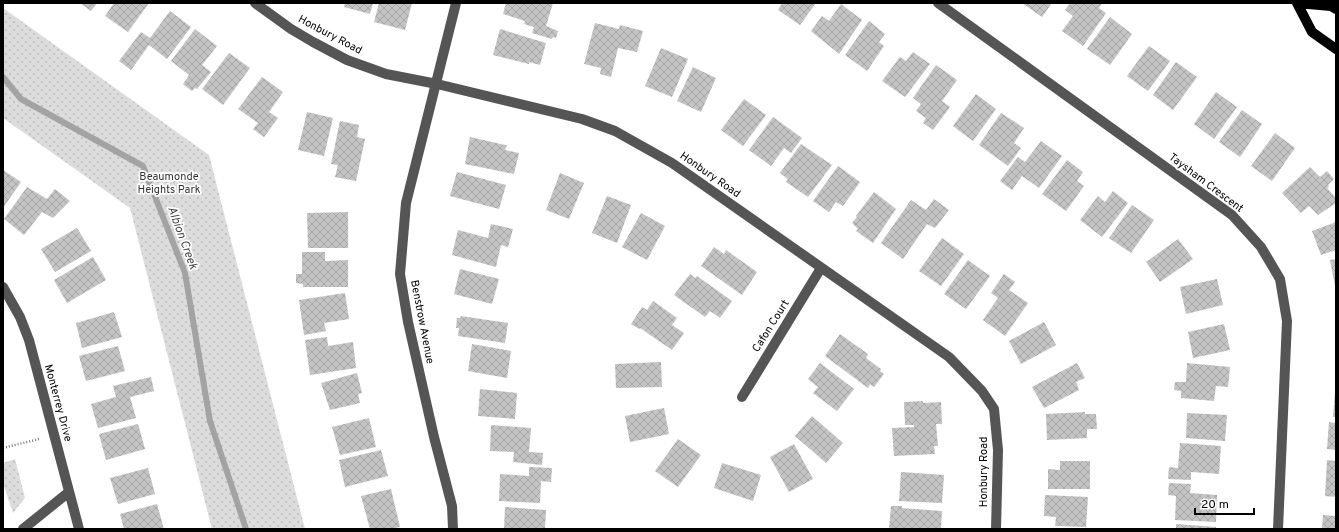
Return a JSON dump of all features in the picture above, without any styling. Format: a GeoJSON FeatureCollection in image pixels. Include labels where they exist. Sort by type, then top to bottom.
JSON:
{"type":"FeatureCollection","features":[{"type":"Feature","properties":{"kind":"main road"},"geometry":{"type":"LineString","coordinates":[[1336,9],[1331,6],[1296,3],[1312,32],[1336,49]]}},
{"type":"Feature","properties":{"kind":"street","name":"Honbury Road"},"geometry":{"type":"LineString","coordinates":[[255,3],[291,29],[347,60],[386,74],[436,84],[582,120],[615,131],[672,163],[949,357],[982,391],[994,409],[998,450],[996,529]]}},
{"type":"Feature","properties":{"kind":"street","name":"Benstrow Avenue"},"geometry":{"type":"LineString","coordinates":[[453,529],[452,506],[434,437],[408,322],[400,274],[406,203],[456,3]]}},
{"type":"Feature","properties":{"kind":"street","name":"Taysham Crescent"},"geometry":{"type":"LineString","coordinates":[[938,3],[1232,215],[1261,247],[1280,279],[1287,321],[1278,529]]}},
{"type":"Feature","properties":{"kind":"street","name":"Cafon Court"},"geometry":{"type":"LineString","coordinates":[[742,397],[822,268]]}},
{"type":"Feature","properties":{"kind":"street","name":"Monterrey Drive"},"geometry":{"type":"LineString","coordinates":[[3,287],[20,317],[29,340],[78,529]]}},
{"type":"Feature","properties":{"kind":"street"},"geometry":{"type":"LineString","coordinates":[[23,529],[69,492]]}},
{"type":"Feature","properties":{"kind":"path"},"geometry":{"type":"LineString","coordinates":[[3,448],[54,435]]}},
{"type":"Feature","properties":{"kind":"green space","name":"Beaumonde Heights Park"},"geometry":{"type":"Polygon","coordinates":[[[3,8],[209,155],[305,529],[212,529],[130,208],[3,118],[3,8]]]}},
{"type":"Feature","properties":{"kind":"green space"},"geometry":{"type":"Polygon","coordinates":[[[15,459],[25,498],[13,513],[3,483],[3,463],[15,459]]]}},
{"type":"Feature","properties":{"kind":"building"},"geometry":{"type":"Polygon","coordinates":[[[80,3],[97,3],[91,11],[80,3]]]}},
{"type":"Feature","properties":{"kind":"building"},"geometry":{"type":"Polygon","coordinates":[[[114,3],[149,3],[128,32],[105,16],[114,3]]]}},
{"type":"Feature","properties":{"kind":"building"},"geometry":{"type":"Polygon","coordinates":[[[345,3],[373,3],[370,14],[344,7],[345,3]]]}},
{"type":"Feature","properties":{"kind":"building"},"geometry":{"type":"Polygon","coordinates":[[[379,3],[412,3],[405,30],[374,22],[379,3]]]}},
{"type":"Feature","properties":{"kind":"building"},"geometry":{"type":"Polygon","coordinates":[[[506,3],[553,3],[546,26],[558,31],[556,38],[553,37],[552,39],[532,33],[534,27],[524,24],[525,21],[503,14],[506,3]]]}},
{"type":"Feature","properties":{"kind":"building"},"geometry":{"type":"Polygon","coordinates":[[[782,3],[816,3],[800,25],[778,10],[782,3]]]}},
{"type":"Feature","properties":{"kind":"building"},"geometry":{"type":"Polygon","coordinates":[[[1022,3],[1052,3],[1042,17],[1022,3]]]}},
{"type":"Feature","properties":{"kind":"building"},"geometry":{"type":"Polygon","coordinates":[[[1070,3],[1102,3],[1099,8],[1106,13],[1083,46],[1062,31],[1073,16],[1065,10],[1070,3]]]}},
{"type":"Feature","properties":{"kind":"building"},"geometry":{"type":"Polygon","coordinates":[[[841,4],[862,20],[839,54],[811,31],[822,16],[829,21],[841,4]]]}},
{"type":"Feature","properties":{"kind":"building"},"geometry":{"type":"Polygon","coordinates":[[[170,11],[191,27],[167,59],[149,45],[131,70],[119,61],[141,32],[150,38],[170,11]]]}},
{"type":"Feature","properties":{"kind":"building"},"geometry":{"type":"Polygon","coordinates":[[[1110,17],[1132,34],[1110,65],[1087,49],[1110,17]]]}},
{"type":"Feature","properties":{"kind":"building"},"geometry":{"type":"Polygon","coordinates":[[[869,21],[885,34],[879,42],[884,46],[867,71],[845,55],[869,21]]]}},
{"type":"Feature","properties":{"kind":"building"},"geometry":{"type":"Polygon","coordinates":[[[595,23],[619,29],[620,25],[643,31],[637,52],[618,48],[611,77],[600,74],[601,68],[584,64],[595,23]]]}},
{"type":"Feature","properties":{"kind":"building"},"geometry":{"type":"Polygon","coordinates":[[[195,29],[217,46],[202,65],[211,72],[197,89],[195,88],[192,91],[183,84],[189,75],[171,61],[195,29]]]}},
{"type":"Feature","properties":{"kind":"building"},"geometry":{"type":"Polygon","coordinates":[[[500,29],[546,43],[540,65],[529,62],[529,64],[493,55],[500,29]]]}},
{"type":"Feature","properties":{"kind":"building"},"geometry":{"type":"Polygon","coordinates":[[[1149,46],[1170,61],[1148,91],[1127,76],[1149,46]]]}},
{"type":"Feature","properties":{"kind":"building"},"geometry":{"type":"Polygon","coordinates":[[[661,48],[688,59],[672,97],[645,86],[661,48]]]}},
{"type":"Feature","properties":{"kind":"building"},"geometry":{"type":"Polygon","coordinates":[[[913,52],[930,64],[905,97],[882,81],[900,57],[906,61],[913,52]]]}},
{"type":"Feature","properties":{"kind":"building"},"geometry":{"type":"Polygon","coordinates":[[[229,53],[250,68],[223,105],[202,89],[229,53]]]}},
{"type":"Feature","properties":{"kind":"building"},"geometry":{"type":"Polygon","coordinates":[[[1176,62],[1197,77],[1173,110],[1153,95],[1176,62]]]}},
{"type":"Feature","properties":{"kind":"building"},"geometry":{"type":"Polygon","coordinates":[[[936,65],[957,80],[942,101],[950,107],[933,130],[923,123],[926,118],[916,111],[921,104],[913,98],[936,65]]]}},
{"type":"Feature","properties":{"kind":"building"},"geometry":{"type":"Polygon","coordinates":[[[693,67],[716,78],[701,112],[677,101],[693,67]]]}},
{"type":"Feature","properties":{"kind":"building"},"geometry":{"type":"Polygon","coordinates":[[[262,77],[283,92],[269,112],[278,118],[264,137],[253,129],[258,123],[238,109],[262,77]]]}},
{"type":"Feature","properties":{"kind":"building"},"geometry":{"type":"Polygon","coordinates":[[[1216,92],[1237,107],[1214,139],[1194,124],[1216,92]]]}},
{"type":"Feature","properties":{"kind":"building"},"geometry":{"type":"Polygon","coordinates":[[[976,94],[996,109],[973,141],[953,126],[976,94]]]}},
{"type":"Feature","properties":{"kind":"building"},"geometry":{"type":"Polygon","coordinates":[[[744,99],[766,115],[743,146],[721,130],[744,99]]]}},
{"type":"Feature","properties":{"kind":"building"},"geometry":{"type":"Polygon","coordinates":[[[1242,110],[1262,124],[1240,157],[1219,142],[1242,110]]]}},
{"type":"Feature","properties":{"kind":"building"},"geometry":{"type":"Polygon","coordinates":[[[307,112],[333,118],[324,156],[298,150],[307,112]]]}},
{"type":"Feature","properties":{"kind":"building"},"geometry":{"type":"Polygon","coordinates":[[[1001,113],[1024,128],[1014,143],[1021,148],[1008,166],[979,145],[1001,113]]]}},
{"type":"Feature","properties":{"kind":"building"},"geometry":{"type":"Polygon","coordinates":[[[773,117],[802,138],[791,153],[784,148],[771,166],[749,150],[773,117]]]}},
{"type":"Feature","properties":{"kind":"building"},"geometry":{"type":"Polygon","coordinates":[[[340,121],[359,125],[357,137],[365,139],[356,181],[335,177],[338,165],[331,164],[340,121]]]}},
{"type":"Feature","properties":{"kind":"building"},"geometry":{"type":"Polygon","coordinates":[[[1275,133],[1295,148],[1272,181],[1251,166],[1275,133]]]}},
{"type":"Feature","properties":{"kind":"building"},"geometry":{"type":"Polygon","coordinates":[[[470,137],[507,145],[505,150],[519,153],[514,174],[465,164],[470,137]]]}},
{"type":"Feature","properties":{"kind":"building"},"geometry":{"type":"Polygon","coordinates":[[[1041,141],[1062,156],[1039,188],[1022,176],[1012,190],[1000,181],[1018,157],[1025,162],[1041,141]]]}},
{"type":"Feature","properties":{"kind":"building"},"geometry":{"type":"Polygon","coordinates":[[[801,144],[832,165],[808,197],[786,182],[788,179],[780,173],[801,144]]]}},
{"type":"Feature","properties":{"kind":"building"},"geometry":{"type":"Polygon","coordinates":[[[1067,160],[1083,172],[1077,181],[1084,186],[1066,211],[1042,194],[1067,160]]]}},
{"type":"Feature","properties":{"kind":"building"},"geometry":{"type":"Polygon","coordinates":[[[838,166],[860,182],[843,206],[836,202],[829,212],[813,201],[838,166]]]}},
{"type":"Feature","properties":{"kind":"building"},"geometry":{"type":"Polygon","coordinates":[[[1310,167],[1320,177],[1327,171],[1334,179],[1327,188],[1336,198],[1336,203],[1318,215],[1309,206],[1301,213],[1282,193],[1310,167]]]}},
{"type":"Feature","properties":{"kind":"building"},"geometry":{"type":"Polygon","coordinates":[[[3,170],[21,182],[3,208],[3,170]]]}},
{"type":"Feature","properties":{"kind":"building"},"geometry":{"type":"Polygon","coordinates":[[[457,172],[506,185],[499,209],[450,196],[457,172]]]}},
{"type":"Feature","properties":{"kind":"building"},"geometry":{"type":"Polygon","coordinates":[[[560,173],[584,183],[569,219],[546,210],[560,173]]]}},
{"type":"Feature","properties":{"kind":"building"},"geometry":{"type":"Polygon","coordinates":[[[27,187],[47,199],[55,189],[70,201],[53,218],[42,212],[24,235],[4,219],[27,187]]]}},
{"type":"Feature","properties":{"kind":"building"},"geometry":{"type":"Polygon","coordinates":[[[1113,191],[1128,203],[1102,237],[1080,220],[1098,196],[1105,202],[1113,191]]]}},
{"type":"Feature","properties":{"kind":"building"},"geometry":{"type":"Polygon","coordinates":[[[874,192],[896,209],[873,243],[856,231],[858,229],[852,223],[874,192]]]}},
{"type":"Feature","properties":{"kind":"building"},"geometry":{"type":"Polygon","coordinates":[[[607,196],[631,205],[617,243],[592,233],[607,196]]]}},
{"type":"Feature","properties":{"kind":"building"},"geometry":{"type":"Polygon","coordinates":[[[934,199],[949,210],[935,228],[927,224],[903,259],[881,243],[911,200],[926,210],[934,199]]]}},
{"type":"Feature","properties":{"kind":"building"},"geometry":{"type":"Polygon","coordinates":[[[1132,205],[1154,220],[1131,253],[1109,238],[1132,205]]]}},
{"type":"Feature","properties":{"kind":"building"},"geometry":{"type":"Polygon","coordinates":[[[348,212],[348,248],[308,248],[307,213],[348,212]]]}},
{"type":"Feature","properties":{"kind":"building"},"geometry":{"type":"Polygon","coordinates":[[[641,213],[665,226],[647,260],[622,247],[641,213]]]}},
{"type":"Feature","properties":{"kind":"building"},"geometry":{"type":"Polygon","coordinates":[[[1336,222],[1336,250],[1321,255],[1312,231],[1336,222]]]}},
{"type":"Feature","properties":{"kind":"building"},"geometry":{"type":"Polygon","coordinates":[[[491,224],[513,229],[508,247],[501,245],[496,267],[452,255],[458,230],[488,238],[491,224]]]}},
{"type":"Feature","properties":{"kind":"building"},"geometry":{"type":"Polygon","coordinates":[[[77,228],[91,251],[55,272],[41,249],[77,228]]]}},
{"type":"Feature","properties":{"kind":"building"},"geometry":{"type":"Polygon","coordinates":[[[942,238],[964,254],[941,286],[919,271],[942,238]]]}},
{"type":"Feature","properties":{"kind":"building"},"geometry":{"type":"Polygon","coordinates":[[[1178,239],[1193,259],[1160,282],[1146,262],[1178,239]]]}},
{"type":"Feature","properties":{"kind":"building"},"geometry":{"type":"Polygon","coordinates":[[[714,247],[724,254],[726,250],[757,272],[742,295],[701,266],[714,247]]]}},
{"type":"Feature","properties":{"kind":"building"},"geometry":{"type":"Polygon","coordinates":[[[302,252],[325,252],[325,261],[348,260],[348,287],[303,287],[303,284],[296,283],[296,274],[302,274],[302,252]]]}},
{"type":"Feature","properties":{"kind":"building"},"geometry":{"type":"Polygon","coordinates":[[[93,257],[106,280],[67,303],[54,280],[93,257]]]}},
{"type":"Feature","properties":{"kind":"building"},"geometry":{"type":"Polygon","coordinates":[[[1336,259],[1336,286],[1335,286],[1330,260],[1336,259]]]}},
{"type":"Feature","properties":{"kind":"building"},"geometry":{"type":"Polygon","coordinates":[[[968,260],[990,276],[966,309],[944,294],[968,260]]]}},
{"type":"Feature","properties":{"kind":"building"},"geometry":{"type":"Polygon","coordinates":[[[460,269],[499,279],[492,304],[454,294],[460,269]]]}},
{"type":"Feature","properties":{"kind":"building"},"geometry":{"type":"Polygon","coordinates":[[[690,274],[695,278],[697,276],[732,301],[720,318],[710,311],[705,317],[674,295],[690,274]]]}},
{"type":"Feature","properties":{"kind":"building"},"geometry":{"type":"Polygon","coordinates":[[[1004,274],[1015,282],[1009,290],[1028,303],[1005,336],[983,320],[998,298],[991,293],[1004,274]]]}},
{"type":"Feature","properties":{"kind":"building"},"geometry":{"type":"Polygon","coordinates":[[[1217,279],[1223,305],[1186,314],[1180,287],[1217,279]]]}},
{"type":"Feature","properties":{"kind":"building"},"geometry":{"type":"Polygon","coordinates":[[[345,293],[349,319],[324,323],[326,331],[304,335],[299,300],[345,293]]]}},
{"type":"Feature","properties":{"kind":"building"},"geometry":{"type":"Polygon","coordinates":[[[653,301],[677,318],[672,325],[684,333],[672,350],[640,328],[639,329],[631,324],[642,307],[647,310],[653,301]]]}},
{"type":"Feature","properties":{"kind":"building"},"geometry":{"type":"Polygon","coordinates":[[[114,312],[122,337],[82,348],[76,323],[114,312]]]}},
{"type":"Feature","properties":{"kind":"building"},"geometry":{"type":"Polygon","coordinates":[[[461,316],[508,323],[505,343],[458,336],[459,328],[456,328],[457,318],[460,318],[461,316]]]}},
{"type":"Feature","properties":{"kind":"building"},"geometry":{"type":"Polygon","coordinates":[[[1044,322],[1056,345],[1021,364],[1009,341],[1044,322]]]}},
{"type":"Feature","properties":{"kind":"building"},"geometry":{"type":"Polygon","coordinates":[[[1224,324],[1230,350],[1193,358],[1188,332],[1224,324]]]}},
{"type":"Feature","properties":{"kind":"building"},"geometry":{"type":"Polygon","coordinates":[[[840,334],[868,354],[866,358],[881,369],[880,371],[884,374],[874,387],[870,384],[868,388],[825,356],[840,334]]]}},
{"type":"Feature","properties":{"kind":"building"},"geometry":{"type":"Polygon","coordinates":[[[327,337],[328,346],[353,342],[356,368],[310,375],[305,340],[327,337]]]}},
{"type":"Feature","properties":{"kind":"building"},"geometry":{"type":"Polygon","coordinates":[[[472,344],[511,351],[507,378],[468,371],[472,344]]]}},
{"type":"Feature","properties":{"kind":"building"},"geometry":{"type":"Polygon","coordinates":[[[118,346],[125,371],[86,381],[79,356],[118,346]]]}},
{"type":"Feature","properties":{"kind":"building"},"geometry":{"type":"Polygon","coordinates":[[[661,362],[662,387],[616,388],[615,364],[661,362]]]}},
{"type":"Feature","properties":{"kind":"building"},"geometry":{"type":"Polygon","coordinates":[[[820,363],[854,389],[837,411],[813,393],[818,387],[808,379],[820,363]]]}},
{"type":"Feature","properties":{"kind":"building"},"geometry":{"type":"Polygon","coordinates":[[[1077,363],[1085,378],[1076,382],[1079,390],[1044,408],[1032,387],[1077,363]]]}},
{"type":"Feature","properties":{"kind":"building"},"geometry":{"type":"Polygon","coordinates":[[[1187,363],[1230,367],[1228,387],[1216,386],[1214,401],[1181,398],[1181,391],[1174,390],[1175,382],[1186,382],[1187,363]]]}},
{"type":"Feature","properties":{"kind":"building"},"geometry":{"type":"Polygon","coordinates":[[[357,373],[362,393],[358,394],[360,403],[330,410],[321,383],[357,373]]]}},
{"type":"Feature","properties":{"kind":"building"},"geometry":{"type":"Polygon","coordinates":[[[151,377],[154,391],[130,397],[136,418],[98,428],[91,404],[116,397],[113,386],[151,377]]]}},
{"type":"Feature","properties":{"kind":"building"},"geometry":{"type":"Polygon","coordinates":[[[480,389],[517,393],[515,419],[478,416],[480,389]]]}},
{"type":"Feature","properties":{"kind":"building"},"geometry":{"type":"Polygon","coordinates":[[[1335,391],[1336,417],[1333,417],[1335,391]]]}},
{"type":"Feature","properties":{"kind":"building"},"geometry":{"type":"Polygon","coordinates":[[[923,401],[923,403],[941,402],[942,424],[936,424],[938,446],[934,446],[935,454],[894,456],[892,428],[914,427],[914,425],[905,425],[904,402],[923,401]]]}},
{"type":"Feature","properties":{"kind":"building"},"geometry":{"type":"Polygon","coordinates":[[[664,408],[669,434],[630,442],[625,416],[664,408]]]}},
{"type":"Feature","properties":{"kind":"building"},"geometry":{"type":"Polygon","coordinates":[[[1085,412],[1085,414],[1096,414],[1097,429],[1087,429],[1087,438],[1047,440],[1046,414],[1085,412]]]}},
{"type":"Feature","properties":{"kind":"building"},"geometry":{"type":"Polygon","coordinates":[[[1187,413],[1227,415],[1225,441],[1186,438],[1187,413]]]}},
{"type":"Feature","properties":{"kind":"building"},"geometry":{"type":"Polygon","coordinates":[[[812,416],[843,443],[826,463],[795,436],[812,416]]]}},
{"type":"Feature","properties":{"kind":"building"},"geometry":{"type":"Polygon","coordinates":[[[369,418],[376,447],[340,455],[332,427],[369,418]]]}},
{"type":"Feature","properties":{"kind":"building"},"geometry":{"type":"Polygon","coordinates":[[[1329,422],[1336,423],[1336,450],[1327,449],[1329,422]]]}},
{"type":"Feature","properties":{"kind":"building"},"geometry":{"type":"Polygon","coordinates":[[[138,424],[145,449],[106,460],[99,434],[138,424]]]}},
{"type":"Feature","properties":{"kind":"building"},"geometry":{"type":"Polygon","coordinates":[[[491,425],[531,428],[529,452],[543,453],[542,465],[513,462],[514,452],[490,451],[491,425]]]}},
{"type":"Feature","properties":{"kind":"building"},"geometry":{"type":"Polygon","coordinates":[[[678,439],[701,455],[678,487],[655,471],[678,439]]]}},
{"type":"Feature","properties":{"kind":"building"},"geometry":{"type":"Polygon","coordinates":[[[1180,443],[1221,446],[1219,474],[1191,472],[1191,480],[1168,479],[1169,467],[1178,468],[1180,443]]]}},
{"type":"Feature","properties":{"kind":"building"},"geometry":{"type":"Polygon","coordinates":[[[794,444],[813,479],[789,492],[770,457],[794,444]]]}},
{"type":"Feature","properties":{"kind":"building"},"geometry":{"type":"Polygon","coordinates":[[[381,450],[388,476],[345,487],[339,460],[381,450]]]}},
{"type":"Feature","properties":{"kind":"building"},"geometry":{"type":"Polygon","coordinates":[[[1327,460],[1336,461],[1336,497],[1325,496],[1327,460]]]}},
{"type":"Feature","properties":{"kind":"building"},"geometry":{"type":"Polygon","coordinates":[[[1060,461],[1090,461],[1090,489],[1048,489],[1048,469],[1060,470],[1060,461]]]}},
{"type":"Feature","properties":{"kind":"building"},"geometry":{"type":"Polygon","coordinates":[[[722,463],[761,475],[753,501],[714,488],[722,463]]]}},
{"type":"Feature","properties":{"kind":"building"},"geometry":{"type":"Polygon","coordinates":[[[529,467],[552,468],[551,482],[541,481],[540,503],[499,501],[500,474],[529,476],[529,467]]]}},
{"type":"Feature","properties":{"kind":"building"},"geometry":{"type":"Polygon","coordinates":[[[148,468],[155,494],[118,504],[110,478],[148,468]]]}},
{"type":"Feature","properties":{"kind":"building"},"geometry":{"type":"Polygon","coordinates":[[[901,472],[944,475],[942,503],[899,501],[901,472]]]}},
{"type":"Feature","properties":{"kind":"building"},"geometry":{"type":"Polygon","coordinates":[[[1169,483],[1191,484],[1190,493],[1217,495],[1216,522],[1175,520],[1176,496],[1168,495],[1169,483]]]}},
{"type":"Feature","properties":{"kind":"building"},"geometry":{"type":"Polygon","coordinates":[[[391,489],[400,527],[390,529],[370,529],[361,496],[391,489]]]}},
{"type":"Feature","properties":{"kind":"building"},"geometry":{"type":"Polygon","coordinates":[[[1045,495],[1088,497],[1086,527],[1055,526],[1056,517],[1044,516],[1045,495]]]}},
{"type":"Feature","properties":{"kind":"building"},"geometry":{"type":"Polygon","coordinates":[[[157,504],[164,529],[124,529],[120,514],[157,504]]]}},
{"type":"Feature","properties":{"kind":"building"},"geometry":{"type":"Polygon","coordinates":[[[891,506],[942,511],[941,529],[889,529],[891,506]]]}},
{"type":"Feature","properties":{"kind":"building"},"geometry":{"type":"Polygon","coordinates":[[[505,507],[546,510],[545,529],[504,529],[505,507]]]}},
{"type":"Feature","properties":{"kind":"building"},"geometry":{"type":"Polygon","coordinates":[[[1323,515],[1336,516],[1336,529],[1322,529],[1323,515]]]}},
{"type":"Feature","properties":{"kind":"building"},"geometry":{"type":"Polygon","coordinates":[[[1176,524],[1216,527],[1216,529],[1176,529],[1176,524]]]}},
{"type":"Feature","properties":{"kind":"waterway","name":"Albion Creek"},"geometry":{"type":"LineString","coordinates":[[3,77],[21,99],[143,166],[185,273],[210,421],[246,529]]}}]}
